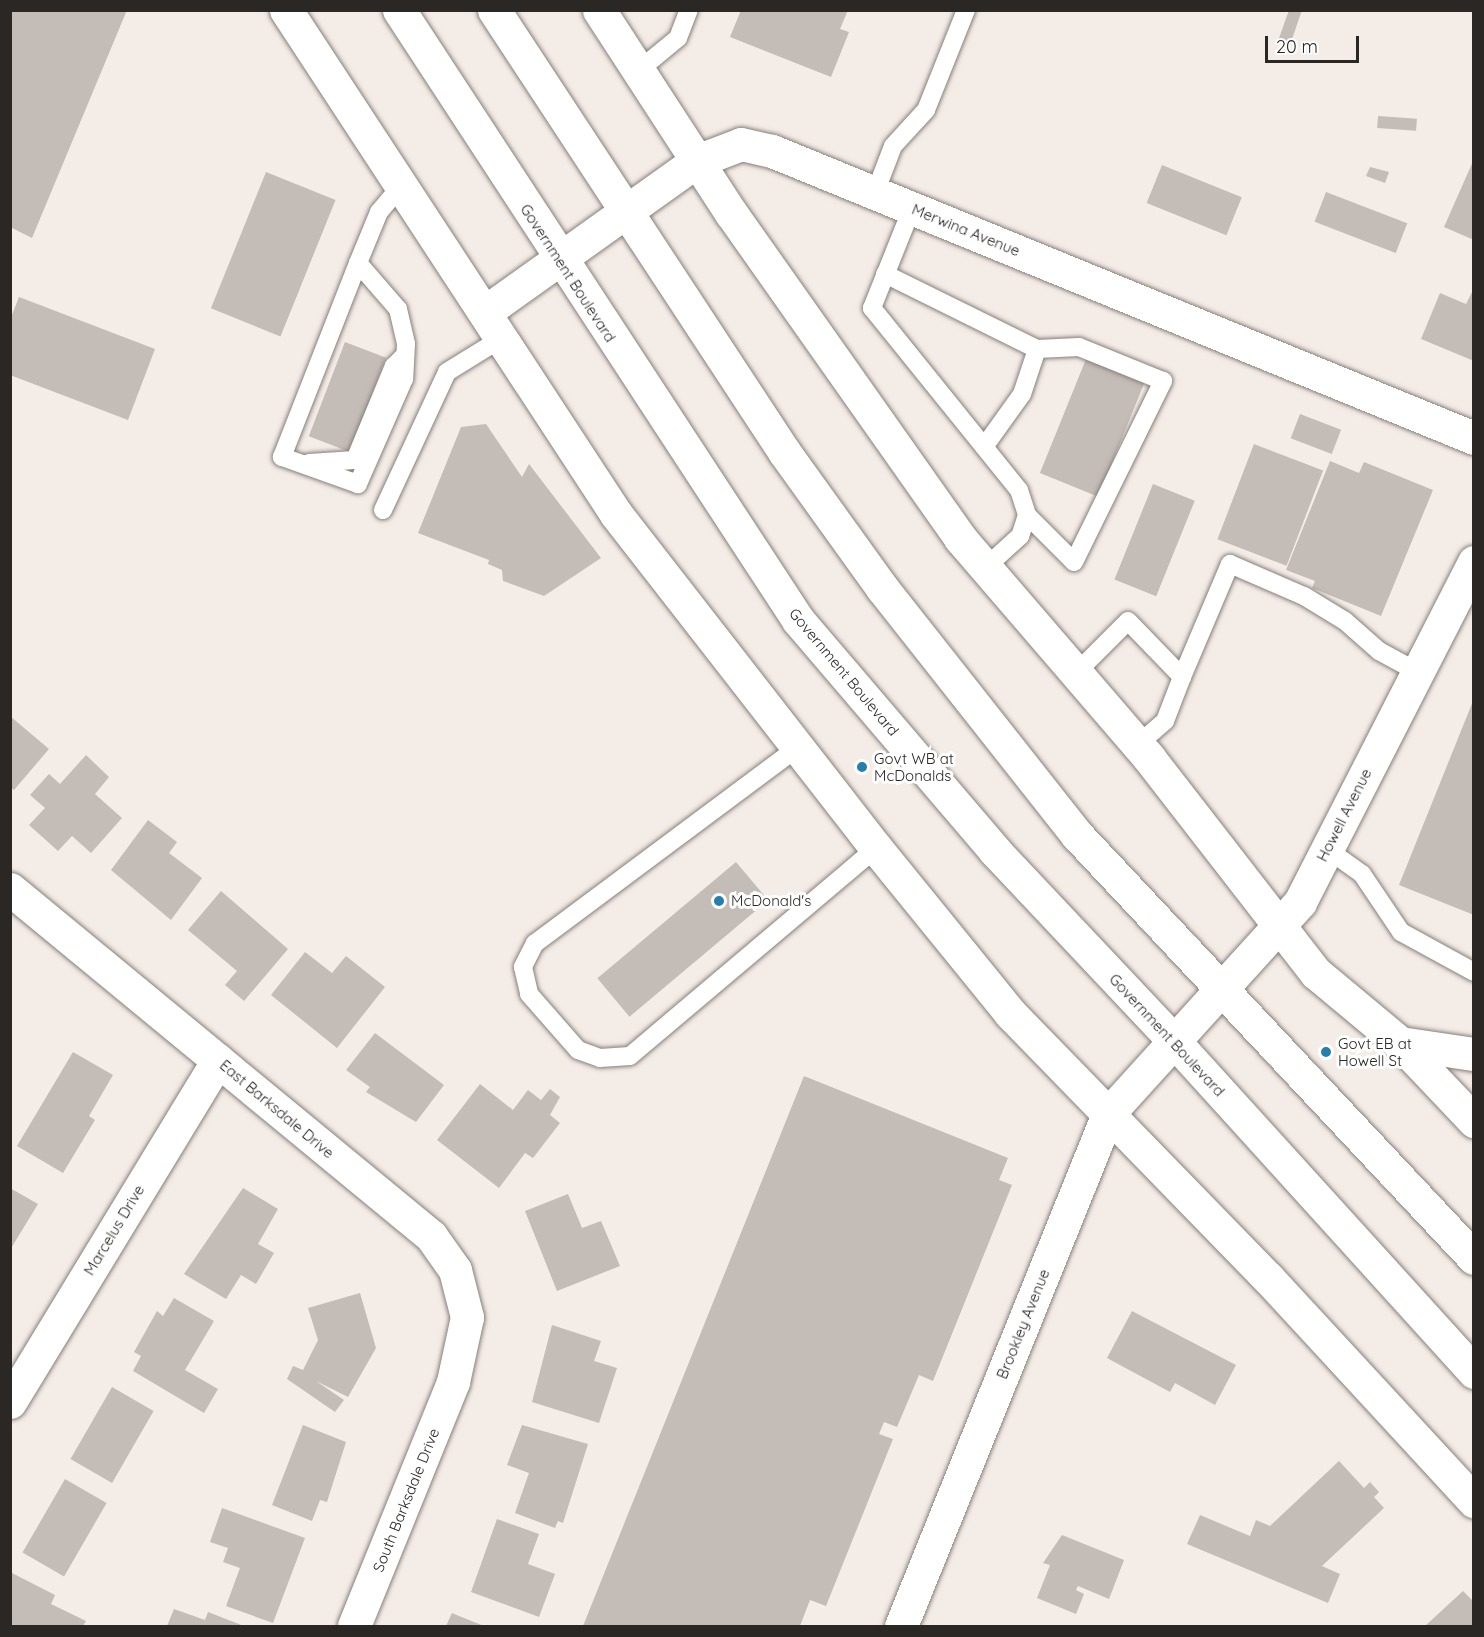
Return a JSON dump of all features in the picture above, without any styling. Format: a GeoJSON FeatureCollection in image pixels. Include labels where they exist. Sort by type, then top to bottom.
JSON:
{"type":"FeatureCollection","features":[{"type":"Feature","properties":{"kind":"street"},"geometry":{"type":"LineString","coordinates":[[286,10],[616,514],[876,848],[1010,1013],[1108,1113],[1473,1501]]}},
{"type":"Feature","properties":{"kind":"street","name":"Government Boulevard"},"geometry":{"type":"LineString","coordinates":[[399,10],[559,260],[798,620],[995,851],[1174,1041],[1473,1372]]}},
{"type":"Feature","properties":{"kind":"street"},"geometry":{"type":"LineString","coordinates":[[494,10],[625,212],[882,588],[1077,835],[1220,991],[1473,1258]]}},
{"type":"Feature","properties":{"kind":"street"},"geometry":{"type":"LineString","coordinates":[[599,10],[697,161],[985,568],[1074,675],[1137,745],[1316,973],[1400,1043],[1473,1121]]}},
{"type":"Feature","properties":{"kind":"street","name":"Merwina Avenue"},"geometry":{"type":"LineString","coordinates":[[485,312],[697,161],[741,144],[772,151],[1473,438]]}},
{"type":"Feature","properties":{"kind":"street","name":"Howell Avenue"},"geometry":{"type":"LineString","coordinates":[[1174,1041],[1300,902],[1473,562]]}},
{"type":"Feature","properties":{"kind":"street","name":"East Barksdale Drive"},"geometry":{"type":"LineString","coordinates":[[10,889],[431,1236],[455,1270],[467,1317],[456,1372]]}},
{"type":"Feature","properties":{"kind":"street","name":"Brookley Avenue"},"geometry":{"type":"LineString","coordinates":[[902,1626],[1108,1113],[1174,1041]]}},
{"type":"Feature","properties":{"kind":"street"},"geometry":{"type":"LineString","coordinates":[[1400,1043],[1473,1054]]}},
{"type":"Feature","properties":{"kind":"street","name":"Marcelus Drive"},"geometry":{"type":"LineString","coordinates":[[10,1402],[218,1060]]}},
{"type":"Feature","properties":{"kind":"street","name":"South Barksdale Drive"},"geometry":{"type":"LineString","coordinates":[[354,1626],[456,1372]]}},
{"type":"Feature","properties":{"kind":"lane"},"geometry":{"type":"LineString","coordinates":[[638,71],[678,38],[689,10]]}},
{"type":"Feature","properties":{"kind":"lane"},"geometry":{"type":"LineString","coordinates":[[875,193],[893,146],[926,110],[966,10]]}},
{"type":"Feature","properties":{"kind":"lane"},"geometry":{"type":"LineString","coordinates":[[358,262],[398,309],[406,344],[403,357],[404,379],[358,484],[282,457],[358,262],[379,213],[402,185]]}},
{"type":"Feature","properties":{"kind":"lane"},"geometry":{"type":"LineString","coordinates":[[885,274],[1037,349],[1079,347],[1163,381],[1074,562],[1027,515],[1019,490],[872,308],[885,274],[912,208]]}},
{"type":"Feature","properties":{"kind":"lane"},"geometry":{"type":"LineString","coordinates":[[383,510],[447,372],[502,339]]}},
{"type":"Feature","properties":{"kind":"lane"},"geometry":{"type":"LineString","coordinates":[[984,447],[1022,394],[1037,349]]}},
{"type":"Feature","properties":{"kind":"lane"},"geometry":{"type":"LineString","coordinates":[[985,568],[1020,537],[1027,515]]}},
{"type":"Feature","properties":{"kind":"lane"},"geometry":{"type":"LineString","coordinates":[[1137,745],[1165,721],[1230,564],[1304,596],[1345,621],[1379,651],[1416,671]]}},
{"type":"Feature","properties":{"kind":"lane"},"geometry":{"type":"LineString","coordinates":[[1074,675],[1128,621],[1182,677]]}},
{"type":"Feature","properties":{"kind":"lane"},"geometry":{"type":"LineString","coordinates":[[797,748],[535,943],[523,968],[529,994],[578,1050],[600,1058],[630,1056],[876,848]]}},
{"type":"Feature","properties":{"kind":"lane"},"geometry":{"type":"LineString","coordinates":[[1327,849],[1362,874],[1401,932],[1473,972]]}},
{"type":"Feature","properties":{"kind":"building"},"geometry":{"type":"Polygon","coordinates":[[[10,10],[127,10],[32,238],[10,227],[10,10]]]}},
{"type":"Feature","properties":{"kind":"building"},"geometry":{"type":"Polygon","coordinates":[[[741,10],[848,10],[840,29],[849,32],[831,77],[730,37],[741,10]]]}},
{"type":"Feature","properties":{"kind":"building"},"geometry":{"type":"Polygon","coordinates":[[[1289,10],[1302,10],[1290,45],[1278,41],[1289,10]]]}},
{"type":"Feature","properties":{"kind":"building"},"geometry":{"type":"Polygon","coordinates":[[[1378,116],[1417,119],[1416,131],[1377,128],[1378,116]]]}},
{"type":"Feature","properties":{"kind":"building"},"geometry":{"type":"Polygon","coordinates":[[[1474,159],[1474,240],[1444,227],[1474,159]]]}},
{"type":"Feature","properties":{"kind":"building"},"geometry":{"type":"Polygon","coordinates":[[[1162,165],[1242,197],[1226,235],[1147,203],[1162,165]]]}},
{"type":"Feature","properties":{"kind":"building"},"geometry":{"type":"Polygon","coordinates":[[[1370,167],[1389,172],[1385,183],[1366,176],[1370,167]]]}},
{"type":"Feature","properties":{"kind":"building"},"geometry":{"type":"Polygon","coordinates":[[[266,172],[336,200],[280,336],[211,308],[266,172]]]}},
{"type":"Feature","properties":{"kind":"building"},"geometry":{"type":"Polygon","coordinates":[[[1326,192],[1407,223],[1396,253],[1315,222],[1326,192]]]}},
{"type":"Feature","properties":{"kind":"building"},"geometry":{"type":"Polygon","coordinates":[[[1474,288],[1474,361],[1421,339],[1440,293],[1466,304],[1474,288]]]}},
{"type":"Feature","properties":{"kind":"building"},"geometry":{"type":"Polygon","coordinates":[[[19,297],[155,349],[128,420],[10,375],[10,320],[19,297]]]}},
{"type":"Feature","properties":{"kind":"building"},"geometry":{"type":"Polygon","coordinates":[[[345,342],[386,358],[350,452],[309,436],[345,342]]]}},
{"type":"Feature","properties":{"kind":"building"},"geometry":{"type":"Polygon","coordinates":[[[1086,359],[1144,383],[1098,497],[1040,473],[1086,359]]]}},
{"type":"Feature","properties":{"kind":"building"},"geometry":{"type":"Polygon","coordinates":[[[1300,414],[1341,430],[1332,454],[1291,438],[1300,414]]]}},
{"type":"Feature","properties":{"kind":"building"},"geometry":{"type":"Polygon","coordinates":[[[486,424],[522,477],[529,464],[601,558],[544,596],[503,581],[502,570],[488,564],[489,560],[418,533],[461,427],[486,424]]]}},
{"type":"Feature","properties":{"kind":"building"},"geometry":{"type":"Polygon","coordinates":[[[1254,444],[1323,471],[1287,566],[1217,539],[1254,444]]]}},
{"type":"Feature","properties":{"kind":"building"},"geometry":{"type":"Polygon","coordinates":[[[1330,461],[1359,473],[1364,462],[1433,490],[1381,616],[1312,588],[1315,581],[1286,570],[1330,461]]]}},
{"type":"Feature","properties":{"kind":"building"},"geometry":{"type":"Polygon","coordinates":[[[1153,484],[1195,501],[1156,596],[1114,579],[1153,484]]]}},
{"type":"Feature","properties":{"kind":"building"},"geometry":{"type":"Polygon","coordinates":[[[1474,701],[1474,915],[1399,885],[1474,701]]]}},
{"type":"Feature","properties":{"kind":"building"},"geometry":{"type":"Polygon","coordinates":[[[10,716],[49,749],[14,790],[10,787],[10,716]]]}},
{"type":"Feature","properties":{"kind":"building"},"geometry":{"type":"Polygon","coordinates":[[[86,755],[109,777],[95,794],[122,818],[91,853],[72,836],[58,851],[29,825],[45,808],[30,795],[49,774],[60,784],[86,755]]]}},
{"type":"Feature","properties":{"kind":"building"},"geometry":{"type":"Polygon","coordinates":[[[148,820],[177,842],[169,853],[202,878],[171,920],[111,870],[148,820]]]}},
{"type":"Feature","properties":{"kind":"building"},"geometry":{"type":"Polygon","coordinates":[[[736,862],[768,900],[629,1017],[597,978],[736,862]]]}},
{"type":"Feature","properties":{"kind":"building"},"geometry":{"type":"Polygon","coordinates":[[[221,891],[288,949],[244,1001],[225,985],[237,971],[188,930],[221,891]]]}},
{"type":"Feature","properties":{"kind":"building"},"geometry":{"type":"Polygon","coordinates":[[[305,952],[332,973],[346,956],[385,987],[337,1048],[271,995],[305,952]]]}},
{"type":"Feature","properties":{"kind":"building"},"geometry":{"type":"Polygon","coordinates":[[[375,1033],[444,1085],[416,1122],[366,1092],[370,1087],[346,1070],[375,1033]]]}},
{"type":"Feature","properties":{"kind":"building"},"geometry":{"type":"Polygon","coordinates":[[[73,1052],[113,1075],[89,1116],[95,1120],[63,1173],[17,1146],[73,1052]]]}},
{"type":"Feature","properties":{"kind":"building"},"geometry":{"type":"Polygon","coordinates":[[[804,1076],[1008,1158],[999,1180],[1012,1185],[933,1381],[919,1375],[897,1427],[884,1422],[879,1434],[893,1439],[826,1606],[810,1600],[800,1626],[583,1626],[804,1076]]]}},
{"type":"Feature","properties":{"kind":"building"},"geometry":{"type":"Polygon","coordinates":[[[480,1084],[513,1110],[528,1090],[541,1100],[550,1089],[560,1097],[550,1115],[560,1123],[533,1158],[525,1153],[499,1188],[437,1140],[480,1084]]]}},
{"type":"Feature","properties":{"kind":"building"},"geometry":{"type":"Polygon","coordinates":[[[10,1188],[38,1204],[10,1250],[10,1188]]]}},
{"type":"Feature","properties":{"kind":"building"},"geometry":{"type":"Polygon","coordinates":[[[243,1188],[278,1209],[258,1244],[274,1253],[256,1284],[241,1275],[226,1299],[184,1274],[243,1188]]]}},
{"type":"Feature","properties":{"kind":"building"},"geometry":{"type":"Polygon","coordinates":[[[568,1194],[582,1228],[601,1221],[620,1266],[557,1291],[525,1211],[568,1194]]]}},
{"type":"Feature","properties":{"kind":"building"},"geometry":{"type":"Polygon","coordinates":[[[360,1293],[376,1348],[348,1397],[316,1381],[344,1400],[335,1412],[287,1379],[293,1366],[303,1370],[318,1340],[308,1308],[360,1293]]]}},
{"type":"Feature","properties":{"kind":"building"},"geometry":{"type":"Polygon","coordinates":[[[174,1298],[214,1321],[185,1370],[218,1389],[204,1413],[133,1371],[141,1356],[134,1352],[157,1311],[163,1316],[174,1298]]]}},
{"type":"Feature","properties":{"kind":"building"},"geometry":{"type":"Polygon","coordinates":[[[1132,1311],[1236,1365],[1215,1405],[1175,1383],[1170,1392],[1107,1358],[1132,1311]]]}},
{"type":"Feature","properties":{"kind":"building"},"geometry":{"type":"Polygon","coordinates":[[[552,1325],[601,1341],[594,1361],[617,1368],[599,1423],[532,1402],[552,1325]]]}},
{"type":"Feature","properties":{"kind":"building"},"geometry":{"type":"Polygon","coordinates":[[[112,1387],[154,1411],[112,1483],[70,1459],[112,1387]]]}},
{"type":"Feature","properties":{"kind":"building"},"geometry":{"type":"Polygon","coordinates":[[[303,1425],[346,1442],[327,1502],[320,1500],[312,1521],[272,1505],[303,1425]]]}},
{"type":"Feature","properties":{"kind":"building"},"geometry":{"type":"Polygon","coordinates":[[[522,1425],[588,1444],[563,1523],[558,1521],[555,1528],[515,1513],[529,1473],[507,1465],[522,1425]]]}},
{"type":"Feature","properties":{"kind":"building"},"geometry":{"type":"Polygon","coordinates":[[[1339,1461],[1364,1488],[1370,1482],[1379,1492],[1374,1497],[1384,1508],[1322,1566],[1340,1574],[1328,1603],[1187,1544],[1200,1515],[1250,1536],[1256,1520],[1270,1526],[1339,1461]]]}},
{"type":"Feature","properties":{"kind":"building"},"geometry":{"type":"Polygon","coordinates":[[[65,1479],[107,1503],[64,1577],[22,1553],[65,1479]]]}},
{"type":"Feature","properties":{"kind":"building"},"geometry":{"type":"Polygon","coordinates":[[[222,1508],[305,1538],[273,1623],[226,1606],[240,1568],[223,1562],[228,1548],[210,1542],[222,1508]]]}},
{"type":"Feature","properties":{"kind":"building"},"geometry":{"type":"Polygon","coordinates":[[[497,1519],[539,1534],[528,1564],[555,1574],[539,1617],[471,1592],[497,1519]]]}},
{"type":"Feature","properties":{"kind":"building"},"geometry":{"type":"Polygon","coordinates":[[[1062,1535],[1124,1560],[1109,1599],[1078,1586],[1076,1590],[1084,1594],[1076,1614],[1037,1598],[1050,1565],[1043,1563],[1062,1535]]]}},
{"type":"Feature","properties":{"kind":"building"},"geometry":{"type":"Polygon","coordinates":[[[10,1572],[55,1595],[51,1604],[86,1621],[83,1626],[10,1626],[10,1572]]]}},
{"type":"Feature","properties":{"kind":"building"},"geometry":{"type":"Polygon","coordinates":[[[1463,1591],[1474,1602],[1474,1626],[1425,1626],[1463,1591]]]}},
{"type":"Feature","properties":{"kind":"building"},"geometry":{"type":"Polygon","coordinates":[[[174,1609],[205,1620],[208,1612],[244,1626],[167,1626],[174,1609]]]}},
{"type":"Feature","properties":{"kind":"building"},"geometry":{"type":"Polygon","coordinates":[[[452,1613],[459,1616],[484,1626],[446,1626],[452,1613]]]}},
{"type":"Feature","properties":{"kind":"place","name":"Govt WB at McDonalds"},"geometry":{"type":"Point","coordinates":[862,767]}},
{"type":"Feature","properties":{"kind":"place","name":"McDonald's"},"geometry":{"type":"Point","coordinates":[719,901]}},
{"type":"Feature","properties":{"kind":"place","name":"Govt EB at Howell St"},"geometry":{"type":"Point","coordinates":[1326,1052]}}]}
